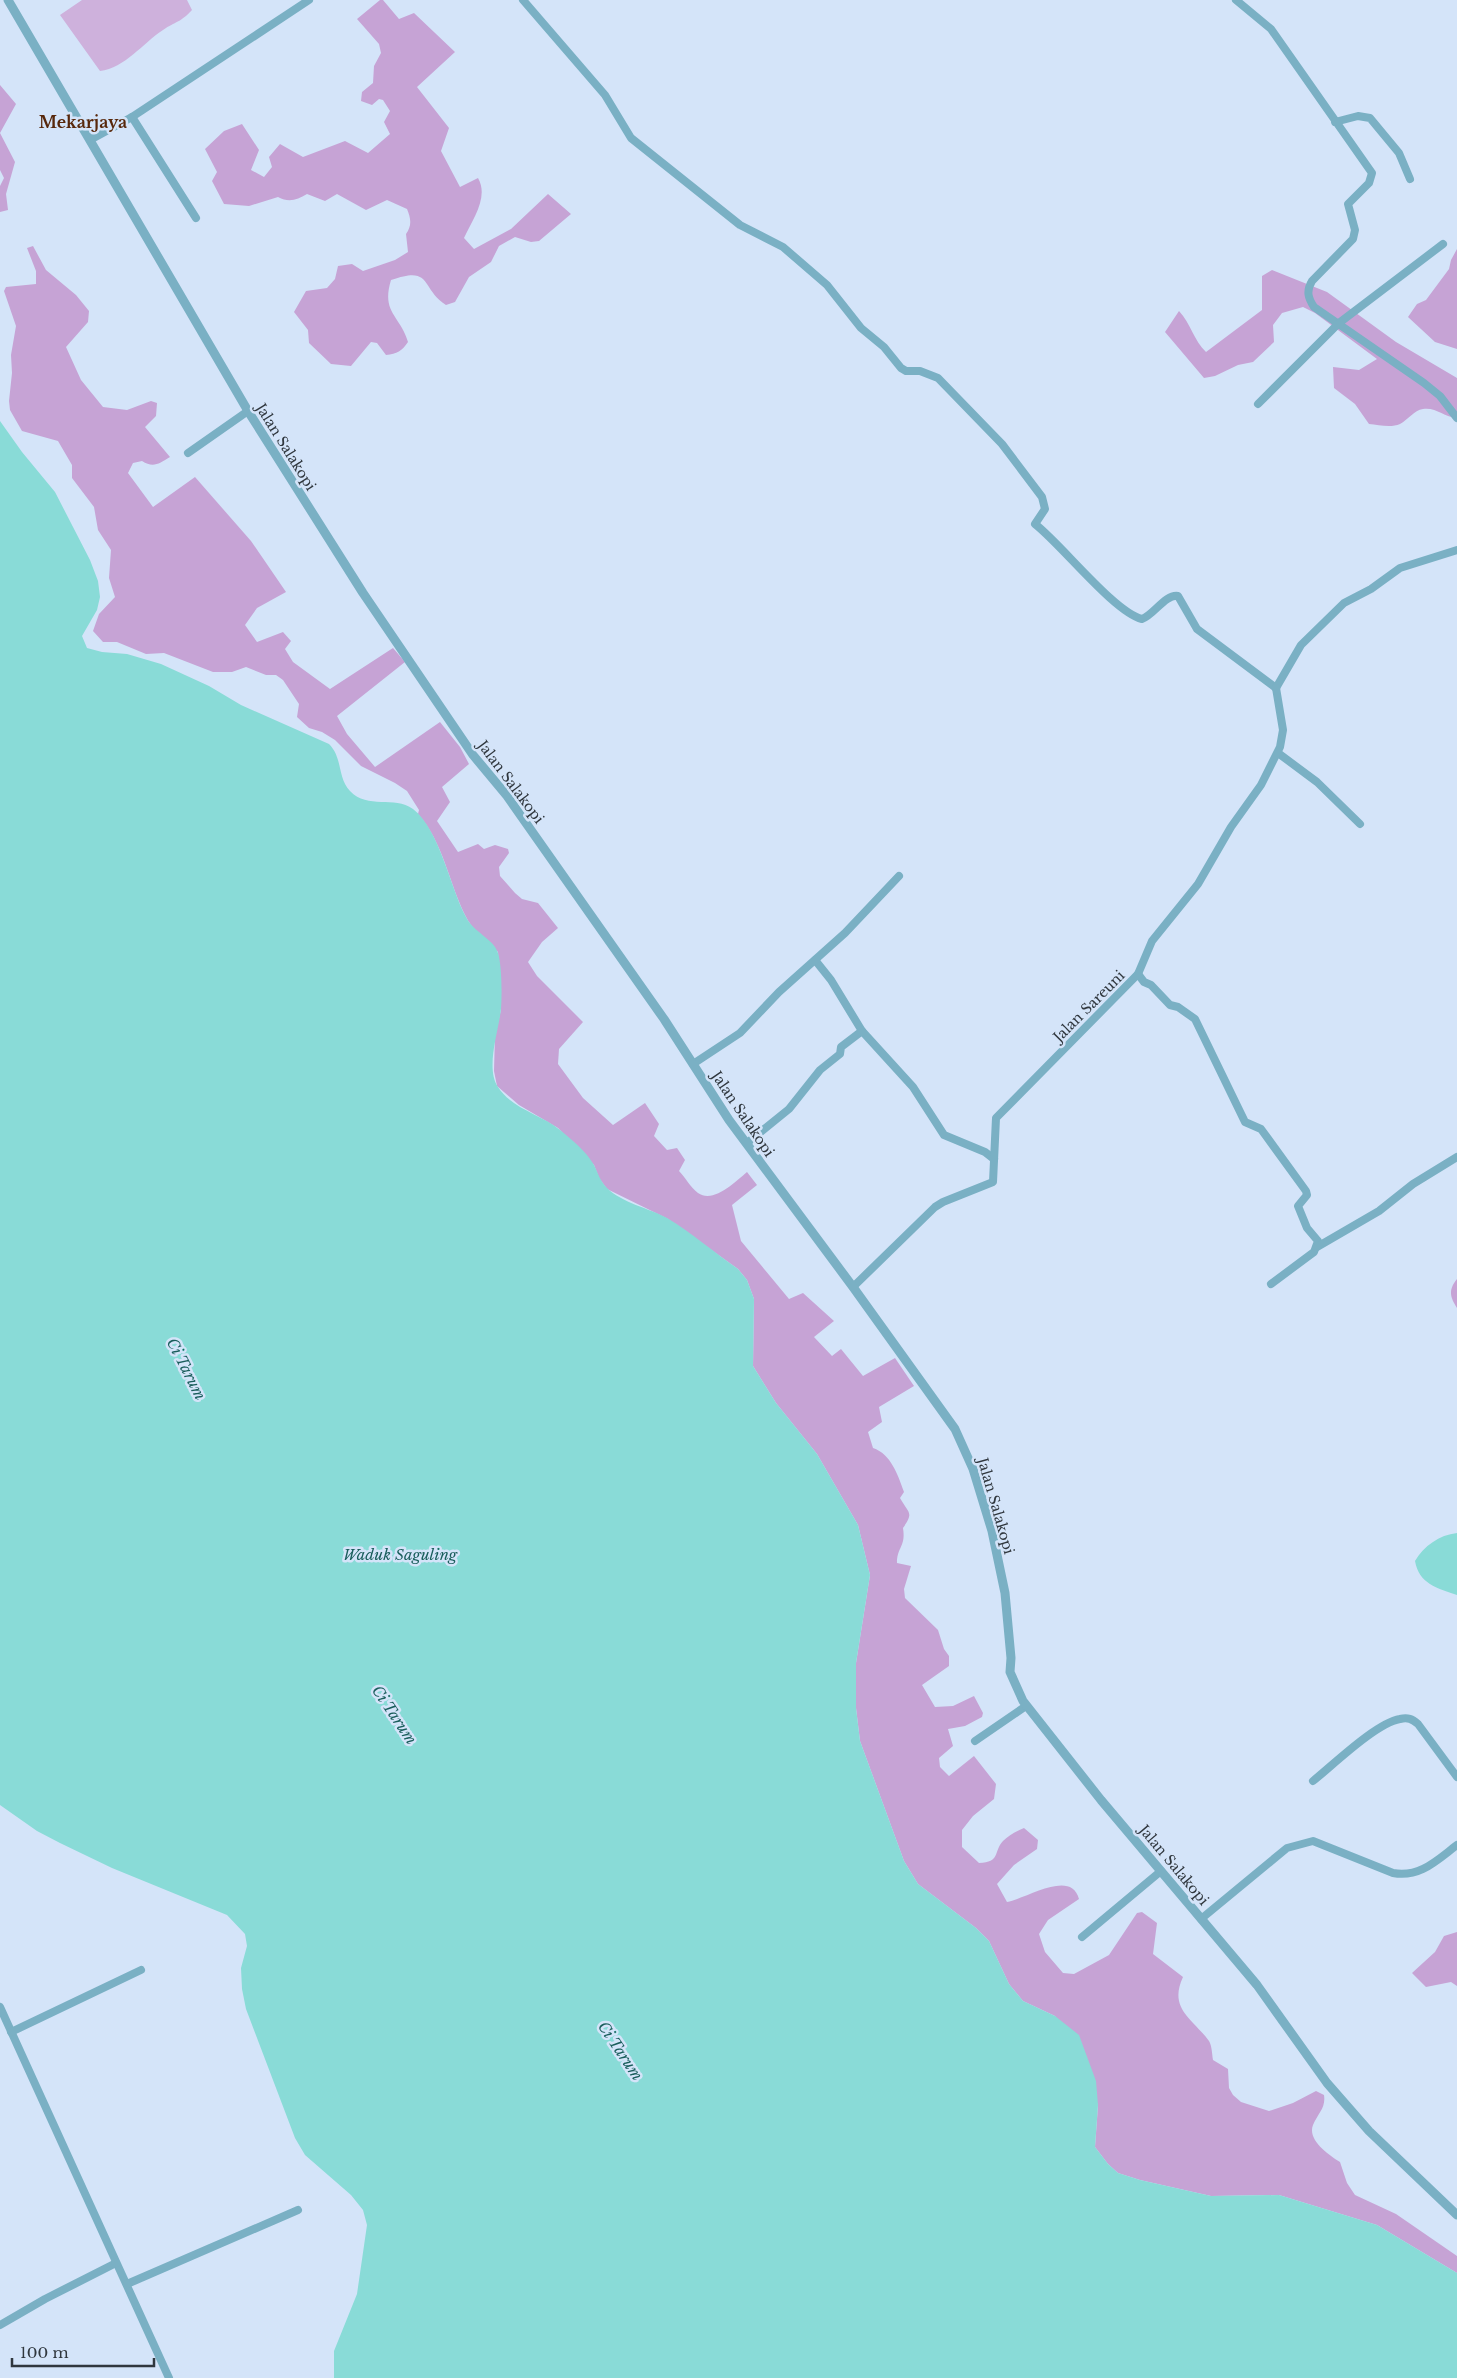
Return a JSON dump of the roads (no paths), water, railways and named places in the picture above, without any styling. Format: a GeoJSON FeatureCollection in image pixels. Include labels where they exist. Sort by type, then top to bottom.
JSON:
{"type":"FeatureCollection","features":[{"type":"Feature","properties":{"kind":"street","name":"Jalan Salakopi"},"geometry":{"type":"LineString","coordinates":[[8,0],[248,411],[325,535],[473,755],[507,796],[638,982],[747,1143],[955,1430],[973,1468],[992,1531],[1005,1593],[1012,1658],[1010,1672],[1026,1706],[1257,1985],[1327,2083],[1369,2131],[1457,2215]]}},
{"type":"Feature","properties":{"kind":"street"},"geometry":{"type":"LineString","coordinates":[[90,140],[132,117],[309,0]]}},
{"type":"Feature","properties":{"kind":"street"},"geometry":{"type":"LineString","coordinates":[[523,0],[602,92],[631,138],[740,225],[783,247],[827,286],[861,328],[884,347],[906,372],[920,371],[938,378],[1002,444],[1042,497],[1046,509],[1035,524],[1073,559],[1112,601],[1142,619],[1147,617],[1170,597],[1178,596],[1197,629],[1276,688],[1301,645],[1344,603],[1371,589],[1400,568],[1457,550]]}},
{"type":"Feature","properties":{"kind":"street"},"geometry":{"type":"LineString","coordinates":[[1236,0],[1271,29],[1372,173],[1369,183],[1348,204],[1355,230],[1353,239],[1322,269],[1308,286],[1309,299],[1314,307],[1424,383],[1440,396],[1457,418]]}},
{"type":"Feature","properties":{"kind":"street"},"geometry":{"type":"LineString","coordinates":[[1335,122],[1358,116],[1370,118],[1399,153],[1410,179]]}},
{"type":"Feature","properties":{"kind":"street"},"geometry":{"type":"LineString","coordinates":[[132,117],[196,218]]}},
{"type":"Feature","properties":{"kind":"street"},"geometry":{"type":"LineString","coordinates":[[1258,404],[1339,324],[1443,244]]}},
{"type":"Feature","properties":{"kind":"street"},"geometry":{"type":"LineString","coordinates":[[188,453],[248,411]]}},
{"type":"Feature","properties":{"kind":"street","name":"Jalan Sareuni"},"geometry":{"type":"LineString","coordinates":[[853,1287],[935,1207],[993,1182],[996,1118],[1138,974],[1152,941],[1193,892],[1231,827],[1261,785],[1278,753],[1283,730],[1276,688]]}},
{"type":"Feature","properties":{"kind":"street"},"geometry":{"type":"LineString","coordinates":[[1278,753],[1317,782],[1360,824]]}},
{"type":"Feature","properties":{"kind":"street"},"geometry":{"type":"LineString","coordinates":[[693,1064],[740,1033],[779,992],[845,933],[899,876]]}},
{"type":"Feature","properties":{"kind":"street"},"geometry":{"type":"LineString","coordinates":[[815,960],[832,980],[862,1031],[913,1087],[944,1135],[984,1152],[994,1159]]}},
{"type":"Feature","properties":{"kind":"street"},"geometry":{"type":"LineString","coordinates":[[1138,974],[1144,982],[1151,985],[1170,1005],[1178,1007],[1194,1019],[1245,1122],[1261,1129],[1308,1195],[1298,1206],[1307,1228],[1318,1241],[1317,1247],[1314,1252],[1270,1284]]}},
{"type":"Feature","properties":{"kind":"street"},"geometry":{"type":"LineString","coordinates":[[747,1143],[789,1109],[820,1070],[840,1054],[841,1047],[862,1031]]}},
{"type":"Feature","properties":{"kind":"street"},"geometry":{"type":"LineString","coordinates":[[1317,1247],[1379,1211],[1414,1184],[1457,1157]]}},
{"type":"Feature","properties":{"kind":"street"},"geometry":{"type":"LineString","coordinates":[[975,1741],[1026,1706]]}},
{"type":"Feature","properties":{"kind":"street"},"geometry":{"type":"LineString","coordinates":[[1313,1781],[1377,1730],[1398,1719],[1405,1718],[1411,1718],[1418,1724],[1457,1777]]}},
{"type":"Feature","properties":{"kind":"street"},"geometry":{"type":"LineString","coordinates":[[1201,1919],[1287,1848],[1300,1843],[1313,1841],[1393,1873],[1404,1875],[1415,1874],[1427,1868],[1457,1844]]}},
{"type":"Feature","properties":{"kind":"street"},"geometry":{"type":"LineString","coordinates":[[1082,1938],[1161,1870]]}},
{"type":"Feature","properties":{"kind":"street"},"geometry":{"type":"LineString","coordinates":[[11,2032],[141,1970]]}},
{"type":"Feature","properties":{"kind":"street"},"geometry":{"type":"LineString","coordinates":[[0,2007],[169,2378]]}},
{"type":"Feature","properties":{"kind":"street"},"geometry":{"type":"LineString","coordinates":[[126,2284],[298,2210]]}},
{"type":"Feature","properties":{"kind":"street"},"geometry":{"type":"LineString","coordinates":[[0,2325],[116,2263]]}},
{"type":"Feature","properties":{"kind":"water","name":"Waduk Saguling"},"geometry":{"type":"Polygon","coordinates":[[[0,421],[22,452],[55,492],[90,560],[98,581],[100,597],[97,610],[82,636],[87,648],[102,652],[127,654],[161,664],[209,686],[241,705],[329,744],[336,755],[346,786],[357,797],[365,800],[398,803],[413,809],[422,818],[437,845],[466,917],[473,927],[496,948],[498,953],[502,989],[493,1070],[494,1079],[498,1087],[511,1101],[552,1124],[583,1150],[591,1160],[603,1183],[613,1193],[620,1198],[667,1218],[738,1269],[747,1280],[754,1299],[753,1366],[776,1403],[817,1454],[858,1525],[870,1575],[856,1663],[856,1708],[860,1741],[904,1861],[918,1884],[976,1928],[989,1941],[1009,1984],[1023,2001],[1055,2016],[1079,2035],[1096,2081],[1098,2105],[1095,2147],[1108,2164],[1118,2173],[1140,2180],[1211,2196],[1279,2195],[1377,2225],[1457,2273],[1457,2378],[334,2378],[334,2351],[357,2294],[367,2225],[363,2210],[351,2195],[305,2155],[295,2138],[246,2009],[242,1989],[241,1968],[247,1946],[245,1934],[227,1915],[112,1868],[60,1843],[37,1831],[0,1805],[0,421]]]}},
{"type":"Feature","properties":{"kind":"water"},"geometry":{"type":"Polygon","coordinates":[[[1457,1533],[1457,1595],[1436,1587],[1425,1580],[1420,1575],[1415,1561],[1433,1542],[1444,1536],[1457,1533]]]}},
{"type":"Feature","properties":{"kind":"district","name":"Mekarjaya"},"geometry":{"type":"Point","coordinates":[83,122]}},
{"type":"Feature","properties":{"kind":"water label","name":"Ci Tarum"},"geometry":{"type":"Point","coordinates":[186,1369]}},
{"type":"Feature","properties":{"kind":"water label","name":"Ci Tarum"},"geometry":{"type":"Point","coordinates":[394,1715]}},
{"type":"Feature","properties":{"kind":"water label","name":"Ci Tarum"},"geometry":{"type":"Point","coordinates":[620,2051]}}]}
